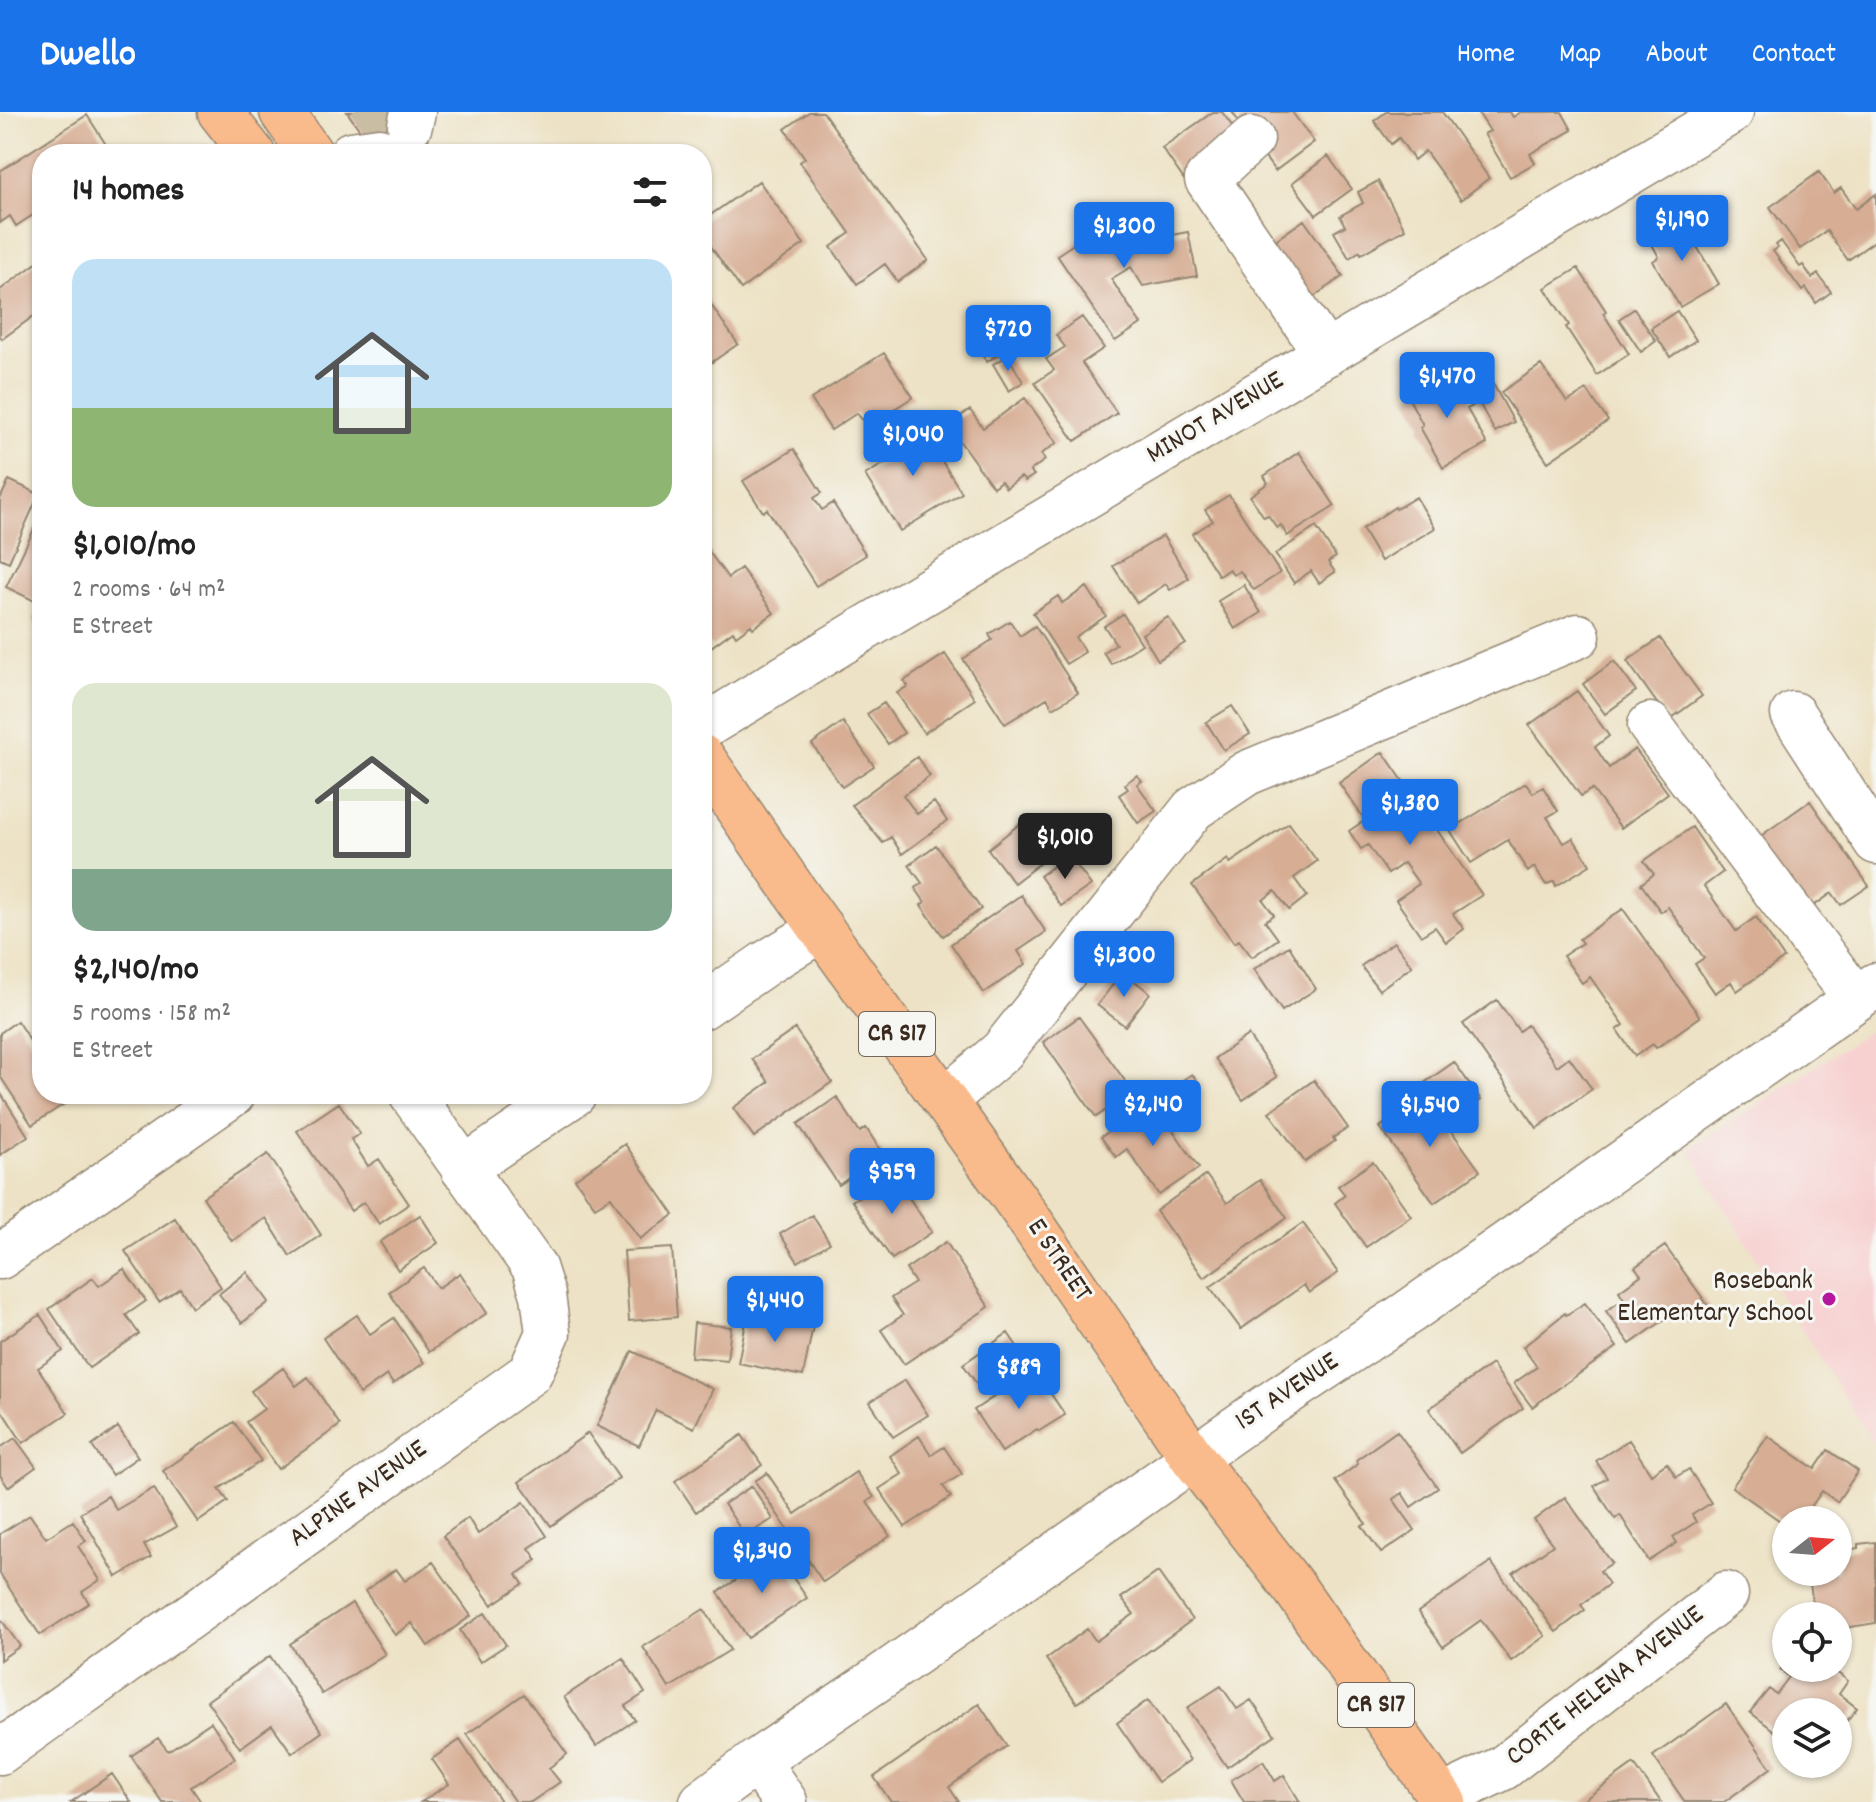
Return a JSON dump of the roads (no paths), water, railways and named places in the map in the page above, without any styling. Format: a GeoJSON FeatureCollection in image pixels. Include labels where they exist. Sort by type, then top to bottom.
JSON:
{"type":"FeatureCollection","features":[{"type":"Feature","properties":{"kind":"main road"},"geometry":{"type":"LineString","coordinates":[[220,112],[245,144]]}},
{"type":"Feature","properties":{"kind":"main road"},"geometry":{"type":"LineString","coordinates":[[282,112],[304,144]]}},
{"type":"Feature","properties":{"kind":"main road","name":"E STREET"},"geometry":{"type":"LineString","coordinates":[[712,771],[1193,1458],[1295,1589],[1442,1800]]}},
{"type":"Feature","properties":{"kind":"street","name":"MINOT AVENUE"},"geometry":{"type":"LineString","coordinates":[[712,722],[1731,112]]}},
{"type":"Feature","properties":{"kind":"street"},"geometry":{"type":"LineString","coordinates":[[1252,139],[1207,179],[1326,354]]}},
{"type":"Feature","properties":{"kind":"street"},"geometry":{"type":"LineString","coordinates":[[945,1100],[1002,1051],[1193,809],[1247,773],[1578,636]]}},
{"type":"Feature","properties":{"kind":"street"},"geometry":{"type":"LineString","coordinates":[[1793,714],[1876,842]]}},
{"type":"Feature","properties":{"kind":"street"},"geometry":{"type":"LineString","coordinates":[[1650,725],[1866,992]]}},
{"type":"Feature","properties":{"kind":"street"},"geometry":{"type":"LineString","coordinates":[[712,1000],[822,929]]}},
{"type":"Feature","properties":{"kind":"street","name":"1ST AVENUE"},"geometry":{"type":"LineString","coordinates":[[702,1802],[1866,992]]}},
{"type":"Feature","properties":{"kind":"street"},"geometry":{"type":"LineString","coordinates":[[0,1257],[219,1104]]}},
{"type":"Feature","properties":{"kind":"street"},"geometry":{"type":"LineString","coordinates":[[418,1104],[463,1169],[559,1104]]}},
{"type":"Feature","properties":{"kind":"street","name":"ALPINE AVENUE"},"geometry":{"type":"LineString","coordinates":[[0,1752],[530,1373],[548,1333],[543,1295],[534,1267],[463,1169]]}},
{"type":"Feature","properties":{"kind":"street","name":"CORTE HELENA AVENUE"},"geometry":{"type":"LineString","coordinates":[[1442,1800],[1503,1768],[1726,1594]]}},
{"type":"Feature","properties":{"kind":"street"},"geometry":{"type":"LineString","coordinates":[[757,1761],[785,1802]]}},
{"type":"Feature","properties":{"kind":"tunnel"},"geometry":{"type":"LineString","coordinates":[[364,131],[391,112]]}},
{"type":"Feature","properties":{"kind":"place","name":"Rosebank Elementary School"},"geometry":{"type":"Point","coordinates":[1829,1299]}}]}
